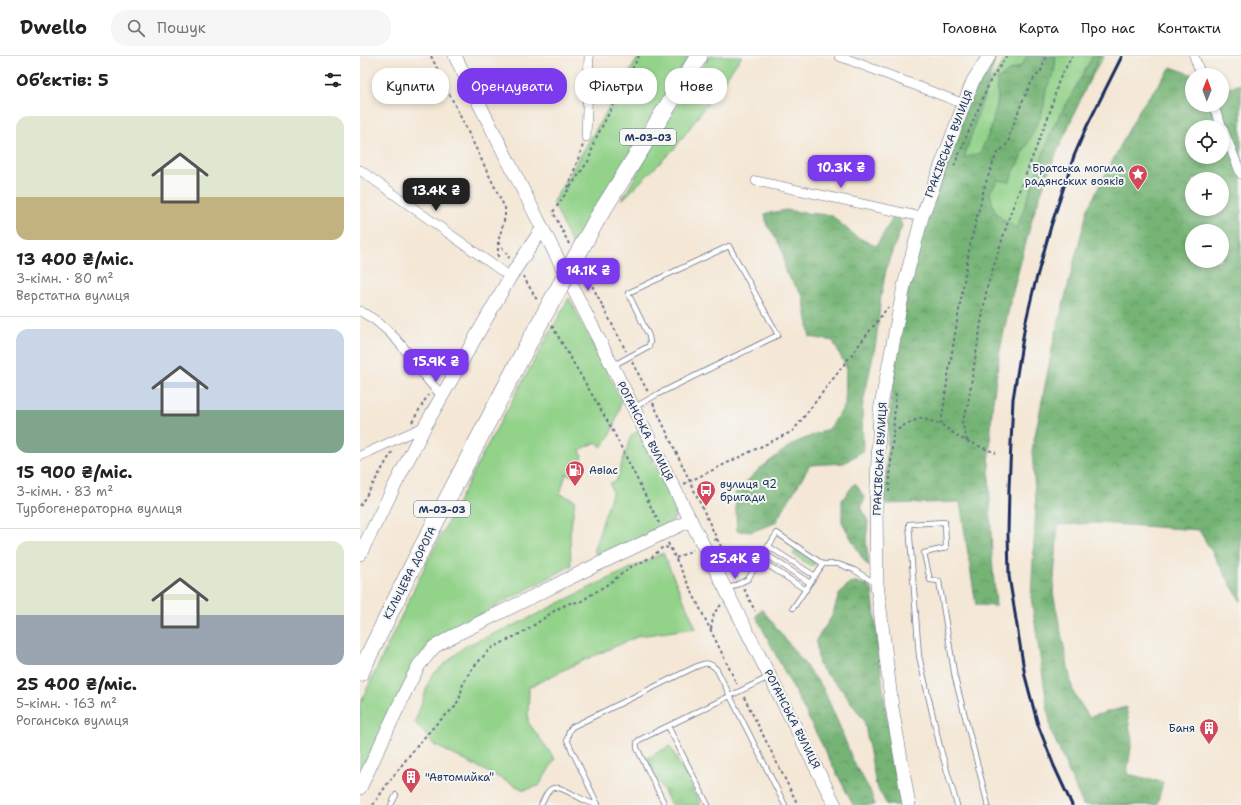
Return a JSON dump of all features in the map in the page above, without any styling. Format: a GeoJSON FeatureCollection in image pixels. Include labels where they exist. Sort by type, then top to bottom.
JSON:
{"type":"FeatureCollection","features":[{"type":"Feature","properties":{"kind":"highway","name":"КІЛЬЦЕВА ДОРОГА"},"geometry":{"type":"LineString","coordinates":[[360,673],[527,346],[597,218],[698,56]]}},
{"type":"Feature","properties":{"kind":"street","name":"РОГАНСЬКА ВУЛИЦЯ"},"geometry":{"type":"LineString","coordinates":[[456,56],[834,805]]}},
{"type":"Feature","properties":{"kind":"street"},"geometry":{"type":"LineString","coordinates":[[586,137],[589,56]]}},
{"type":"Feature","properties":{"kind":"street"},"geometry":{"type":"LineString","coordinates":[[839,56],[964,104]]}},
{"type":"Feature","properties":{"kind":"street","name":"ГРАКІВСЬКА ВУЛИЦЯ"},"geometry":{"type":"LineString","coordinates":[[909,805],[892,707],[877,584],[876,508],[880,411],[904,286],[922,217],[973,81],[989,56]]}},
{"type":"Feature","properties":{"kind":"street"},"geometry":{"type":"LineString","coordinates":[[1194,56],[1198,68]]}},
{"type":"Feature","properties":{"kind":"street"},"geometry":{"type":"LineString","coordinates":[[1216,112],[1241,174]]}},
{"type":"Feature","properties":{"kind":"street"},"geometry":{"type":"LineString","coordinates":[[360,170],[511,274]]}},
{"type":"Feature","properties":{"kind":"street"},"geometry":{"type":"LineString","coordinates":[[756,181],[922,217]]}},
{"type":"Feature","properties":{"kind":"street"},"geometry":{"type":"LineString","coordinates":[[360,554],[425,426],[511,274],[542,229]]}},
{"type":"Feature","properties":{"kind":"street"},"geometry":{"type":"LineString","coordinates":[[362,314],[380,324],[395,339],[409,355],[420,372],[443,396]]}},
{"type":"Feature","properties":{"kind":"street"},"geometry":{"type":"LineString","coordinates":[[360,456],[425,426]]}},
{"type":"Feature","properties":{"kind":"street"},"geometry":{"type":"LineString","coordinates":[[360,788],[419,665],[434,647],[451,637],[586,570],[690,520]]}},
{"type":"Feature","properties":{"kind":"lane"},"geometry":{"type":"LineString","coordinates":[[612,366],[649,346],[650,342],[649,336],[628,294],[729,246],[778,335],[651,398],[634,408]]}},
{"type":"Feature","properties":{"kind":"lane"},"geometry":{"type":"LineString","coordinates":[[957,805],[940,747],[919,656],[909,524],[945,522],[946,548],[924,553],[930,580],[939,581],[955,678],[988,805]]}},
{"type":"Feature","properties":{"kind":"lane"},"geometry":{"type":"LineString","coordinates":[[728,593],[748,579],[777,533],[823,564],[838,564],[854,570],[877,584]]}},
{"type":"Feature","properties":{"kind":"lane"},"geometry":{"type":"LineString","coordinates":[[768,546],[815,576]]}},
{"type":"Feature","properties":{"kind":"lane"},"geometry":{"type":"LineString","coordinates":[[764,553],[810,582]]}},
{"type":"Feature","properties":{"kind":"lane"},"geometry":{"type":"LineString","coordinates":[[760,560],[806,590]]}},
{"type":"Feature","properties":{"kind":"lane"},"geometry":{"type":"LineString","coordinates":[[793,608],[823,564]]}},
{"type":"Feature","properties":{"kind":"lane"},"geometry":{"type":"LineString","coordinates":[[598,805],[568,740],[569,731],[572,727],[684,672],[708,663],[713,665],[717,670],[785,805]]}},
{"type":"Feature","properties":{"kind":"lane"},"geometry":{"type":"LineString","coordinates":[[664,805],[636,748],[636,744],[639,740],[770,676]]}},
{"type":"Feature","properties":{"kind":"lane"},"geometry":{"type":"LineString","coordinates":[[668,726],[708,805]]}},
{"type":"Feature","properties":{"kind":"lane"},"geometry":{"type":"LineString","coordinates":[[541,805],[549,791],[552,788],[558,787],[590,804],[598,805]]}},
{"type":"Feature","properties":{"kind":"lane"},"geometry":{"type":"LineString","coordinates":[[391,805],[396,795]]}},
{"type":"Feature","properties":{"kind":"path"},"geometry":{"type":"LineString","coordinates":[[431,56],[505,208],[505,217],[498,242],[509,257],[511,274],[538,301]]}},
{"type":"Feature","properties":{"kind":"path"},"geometry":{"type":"LineString","coordinates":[[571,246],[553,212],[589,160],[597,134],[639,56]]}},
{"type":"Feature","properties":{"kind":"path"},"geometry":{"type":"LineString","coordinates":[[952,170],[991,79],[1007,56]]}},
{"type":"Feature","properties":{"kind":"path"},"geometry":{"type":"LineString","coordinates":[[941,424],[970,245],[985,185],[996,155],[1009,142],[1009,136],[1022,102],[1032,81],[1042,71],[1046,56]]}},
{"type":"Feature","properties":{"kind":"path"},"geometry":{"type":"LineString","coordinates":[[967,441],[962,422],[967,409],[987,287],[1012,209],[1050,115],[1059,80],[1072,56]]}},
{"type":"Feature","properties":{"kind":"path"},"geometry":{"type":"LineString","coordinates":[[567,191],[586,137]]}},
{"type":"Feature","properties":{"kind":"path"},"geometry":{"type":"LineString","coordinates":[[582,267],[651,398],[717,539],[755,611]]}},
{"type":"Feature","properties":{"kind":"path"},"geometry":{"type":"LineString","coordinates":[[689,481],[793,431],[890,305]]}},
{"type":"Feature","properties":{"kind":"path"},"geometry":{"type":"LineString","coordinates":[[550,322],[612,429],[661,528]]}},
{"type":"Feature","properties":{"kind":"path"},"geometry":{"type":"LineString","coordinates":[[889,499],[896,390]]}},
{"type":"Feature","properties":{"kind":"path"},"geometry":{"type":"LineString","coordinates":[[893,433],[906,424],[921,418],[941,424],[957,436],[996,452]]}},
{"type":"Feature","properties":{"kind":"path"},"geometry":{"type":"LineString","coordinates":[[667,540],[740,690]]}},
{"type":"Feature","properties":{"kind":"path"},"geometry":{"type":"LineString","coordinates":[[373,805],[415,748],[437,723],[455,707],[460,697],[463,684],[471,670],[490,649],[527,630],[557,609],[570,603],[580,602],[611,582],[629,568],[652,557],[663,547],[671,548]]}},
{"type":"Feature","properties":{"kind":"path"},"geometry":{"type":"LineString","coordinates":[[676,558],[693,550]]}},
{"type":"Feature","properties":{"kind":"path"},"geometry":{"type":"LineString","coordinates":[[711,631],[714,613],[728,593]]}},
{"type":"Feature","properties":{"kind":"path"},"geometry":{"type":"LineString","coordinates":[[744,697],[798,805]]}},
{"type":"Feature","properties":{"kind":"green space"},"geometry":{"type":"Polygon","coordinates":[[[639,56],[689,56],[682,68],[665,68],[665,95],[573,246],[553,202],[611,104],[657,104],[657,68],[632,68],[639,56]]]}},
{"type":"Feature","properties":{"kind":"green space"},"geometry":{"type":"Polygon","coordinates":[[[710,56],[742,56],[727,77],[727,68],[702,68],[710,56]]]}},
{"type":"Feature","properties":{"kind":"green space"},"geometry":{"type":"Polygon","coordinates":[[[995,56],[994,64],[964,158],[980,153],[991,129],[998,99],[997,80],[1009,71],[1021,66],[1027,56],[1056,56],[1054,74],[1046,89],[1044,105],[1040,118],[1009,182],[998,180],[990,192],[995,211],[1001,218],[1017,228],[1053,127],[1093,56],[1100,56],[1050,168],[1033,216],[1011,299],[1000,350],[992,409],[989,468],[992,559],[996,606],[976,605],[960,502],[884,504],[890,408],[898,344],[912,270],[929,205],[976,81],[995,56]]]}},
{"type":"Feature","properties":{"kind":"green space"},"geometry":{"type":"Polygon","coordinates":[[[1008,56],[1104,56],[1069,115],[1017,228],[933,222],[991,79],[1008,56]]]}},
{"type":"Feature","properties":{"kind":"green space"},"geometry":{"type":"Polygon","coordinates":[[[1171,67],[1185,72],[1185,112],[1229,112],[1229,88],[1241,84],[1241,602],[1199,530],[1098,523],[1058,525],[1053,593],[1073,692],[1089,717],[1126,707],[1132,741],[1127,774],[1163,782],[1157,805],[1083,805],[1051,731],[1031,597],[1036,505],[1032,451],[1054,340],[1088,208],[1139,110],[1171,67]]]}},
{"type":"Feature","properties":{"kind":"green space"},"geometry":{"type":"Polygon","coordinates":[[[678,104],[707,104],[675,148],[622,200],[678,104]]]}},
{"type":"Feature","properties":{"kind":"green space"},"geometry":{"type":"Polygon","coordinates":[[[786,210],[831,215],[855,236],[876,246],[897,211],[902,226],[887,265],[881,296],[876,342],[862,408],[863,451],[844,463],[810,465],[775,523],[751,532],[737,531],[735,493],[757,471],[792,444],[830,428],[845,405],[846,367],[833,341],[810,337],[803,296],[785,272],[783,252],[773,233],[767,226],[765,214],[786,210]]]}},
{"type":"Feature","properties":{"kind":"green space"},"geometry":{"type":"Polygon","coordinates":[[[569,298],[621,399],[617,418],[605,443],[601,447],[597,442],[580,450],[582,457],[578,478],[566,474],[560,494],[575,500],[570,534],[571,566],[429,642],[360,776],[360,704],[425,566],[487,446],[569,298]]]}},
{"type":"Feature","properties":{"kind":"green space"},"geometry":{"type":"Polygon","coordinates":[[[637,431],[677,507],[676,515],[673,520],[603,555],[596,554],[594,549],[612,493],[610,483],[616,481],[631,436],[637,431]]]}},
{"type":"Feature","properties":{"kind":"green space"},"geometry":{"type":"Polygon","coordinates":[[[855,483],[865,498],[861,506],[868,522],[866,540],[869,567],[862,558],[842,522],[842,500],[855,483]]]}},
{"type":"Feature","properties":{"kind":"green space"},"geometry":{"type":"Polygon","coordinates":[[[796,550],[815,563],[812,567],[793,554],[796,550]]]}},
{"type":"Feature","properties":{"kind":"green space"},"geometry":{"type":"Polygon","coordinates":[[[663,553],[696,628],[639,636],[580,662],[529,687],[528,722],[555,759],[539,786],[524,790],[434,745],[415,722],[431,676],[465,646],[519,623],[663,553]]]}},
{"type":"Feature","properties":{"kind":"green space"},"geometry":{"type":"Polygon","coordinates":[[[850,582],[867,585],[872,590],[885,706],[902,805],[887,805],[876,785],[864,720],[841,689],[819,666],[816,640],[831,618],[839,595],[850,582]]]}},
{"type":"Feature","properties":{"kind":"green space"},"geometry":{"type":"Polygon","coordinates":[[[762,609],[823,688],[853,761],[870,790],[875,805],[853,805],[756,616],[762,609]]]}},
{"type":"Feature","properties":{"kind":"green space"},"geometry":{"type":"Polygon","coordinates":[[[670,746],[701,805],[671,805],[647,758],[670,746]]]}},
{"type":"Feature","properties":{"kind":"railway"},"geometry":{"type":"LineString","coordinates":[[1072,805],[1054,766],[1038,725],[1025,676],[1009,576],[1009,488],[1013,399],[1025,325],[1051,226],[1074,156],[1086,128],[1122,56]]}},
{"type":"Feature","properties":{"kind":"place","name":"Братська могила радянських вояків"},"geometry":{"type":"Point","coordinates":[1138,191]}},
{"type":"Feature","properties":{"kind":"place","name":"Авіас"},"geometry":{"type":"Point","coordinates":[575,487]}},
{"type":"Feature","properties":{"kind":"place","name":"вулиця 92 бригади"},"geometry":{"type":"Point","coordinates":[706,507]}},
{"type":"Feature","properties":{"kind":"place","name":"Баня"},"geometry":{"type":"Point","coordinates":[1209,745]}},
{"type":"Feature","properties":{"kind":"place","name":"\"Автомийка\""},"geometry":{"type":"Point","coordinates":[411,794]}}]}
